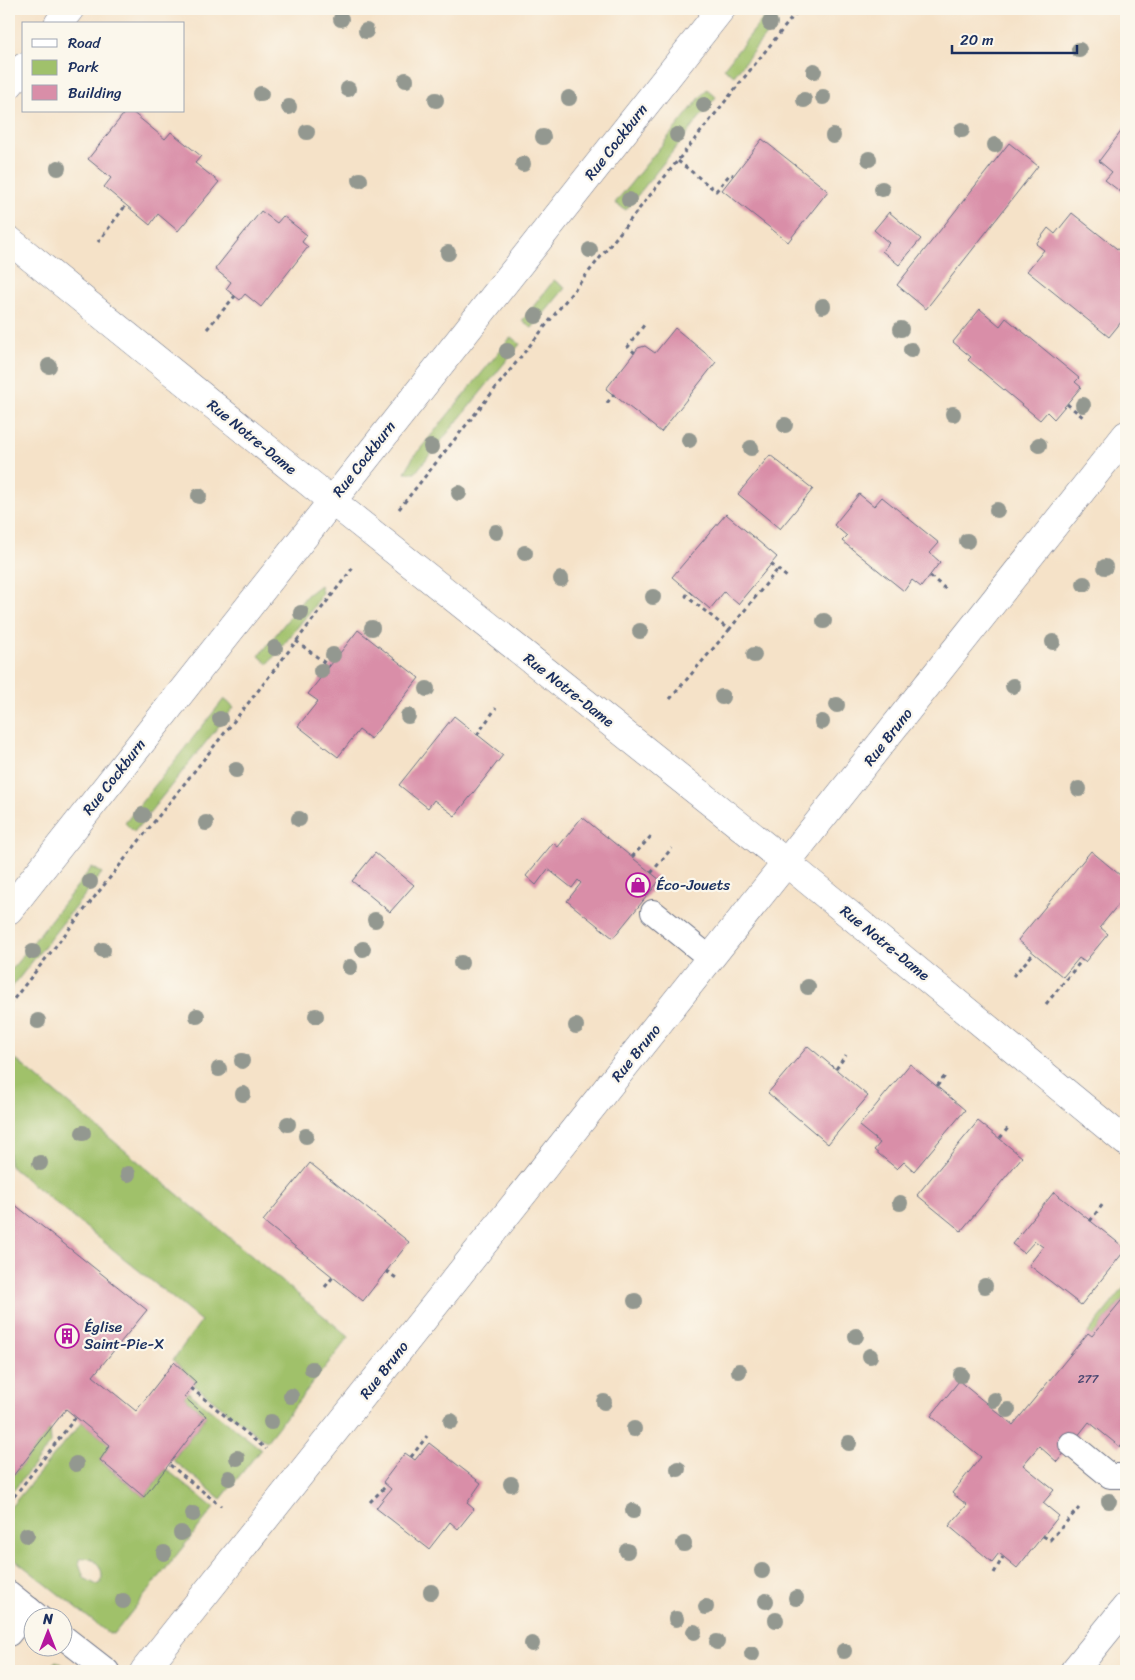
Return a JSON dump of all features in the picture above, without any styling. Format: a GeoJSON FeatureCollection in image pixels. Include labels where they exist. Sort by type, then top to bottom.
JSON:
{"type":"FeatureCollection","features":[{"type":"Feature","properties":{"kind":"street"},"geometry":{"type":"LineString","coordinates":[[60,22],[70,9]]}},
{"type":"Feature","properties":{"kind":"street","name":"Rue Cockburn"},"geometry":{"type":"LineString","coordinates":[[9,910],[721,9]]}},
{"type":"Feature","properties":{"kind":"street"},"geometry":{"type":"LineString","coordinates":[[9,85],[22,69]]}},
{"type":"Feature","properties":{"kind":"street","name":"Rue Notre-Dame"},"geometry":{"type":"LineString","coordinates":[[9,240],[332,501],[788,864],[1126,1142]]}},
{"type":"Feature","properties":{"kind":"street","name":"Rue Bruno"},"geometry":{"type":"LineString","coordinates":[[144,1671],[788,864],[1126,435]]}},
{"type":"Feature","properties":{"kind":"street"},"geometry":{"type":"LineString","coordinates":[[1074,1671],[1126,1606]]}},
{"type":"Feature","properties":{"kind":"lane"},"geometry":{"type":"LineString","coordinates":[[653,912],[711,959]]}},
{"type":"Feature","properties":{"kind":"lane"},"geometry":{"type":"LineString","coordinates":[[1071,1444],[1110,1476],[1126,1476]]}},
{"type":"Feature","properties":{"kind":"lane"},"geometry":{"type":"LineString","coordinates":[[9,1593],[28,1608]]}},
{"type":"Feature","properties":{"kind":"lane"},"geometry":{"type":"LineString","coordinates":[[9,1634],[22,1623]]}},
{"type":"Feature","properties":{"kind":"lane"},"geometry":{"type":"LineString","coordinates":[[72,1644],[107,1671]]}},
{"type":"Feature","properties":{"kind":"path"},"geometry":{"type":"LineString","coordinates":[[412,493],[800,9]]}},
{"type":"Feature","properties":{"kind":"path"},"geometry":{"type":"LineString","coordinates":[[678,161],[716,191],[730,174],[733,176]]}},
{"type":"Feature","properties":{"kind":"path"},"geometry":{"type":"LineString","coordinates":[[98,242],[126,205]]}},
{"type":"Feature","properties":{"kind":"path"},"geometry":{"type":"LineString","coordinates":[[208,329],[235,296]]}},
{"type":"Feature","properties":{"kind":"path"},"geometry":{"type":"LineString","coordinates":[[635,352],[628,347],[644,325]]}},
{"type":"Feature","properties":{"kind":"path"},"geometry":{"type":"LineString","coordinates":[[607,402],[614,394]]}},
{"type":"Feature","properties":{"kind":"path"},"geometry":{"type":"LineString","coordinates":[[1067,404],[1084,418]]}},
{"type":"Feature","properties":{"kind":"path"},"geometry":{"type":"LineString","coordinates":[[771,564],[788,578]]}},
{"type":"Feature","properties":{"kind":"path"},"geometry":{"type":"LineString","coordinates":[[670,699],[778,569]]}},
{"type":"Feature","properties":{"kind":"path"},"geometry":{"type":"LineString","coordinates":[[930,576],[948,591]]}},
{"type":"Feature","properties":{"kind":"path"},"geometry":{"type":"LineString","coordinates":[[9,1005],[338,586]]}},
{"type":"Feature","properties":{"kind":"path"},"geometry":{"type":"LineString","coordinates":[[689,592],[686,596],[729,630]]}},
{"type":"Feature","properties":{"kind":"path"},"geometry":{"type":"LineString","coordinates":[[296,641],[329,666]]}},
{"type":"Feature","properties":{"kind":"path"},"geometry":{"type":"LineString","coordinates":[[477,734],[496,708]]}},
{"type":"Feature","properties":{"kind":"path"},"geometry":{"type":"LineString","coordinates":[[632,858],[653,834]]}},
{"type":"Feature","properties":{"kind":"path"},"geometry":{"type":"LineString","coordinates":[[651,873],[672,848]]}},
{"type":"Feature","properties":{"kind":"path"},"geometry":{"type":"LineString","coordinates":[[1013,976],[1034,953]]}},
{"type":"Feature","properties":{"kind":"path"},"geometry":{"type":"LineString","coordinates":[[1046,1004],[1082,960]]}},
{"type":"Feature","properties":{"kind":"path"},"geometry":{"type":"LineString","coordinates":[[836,1069],[846,1055]]}},
{"type":"Feature","properties":{"kind":"path"},"geometry":{"type":"LineString","coordinates":[[937,1086],[945,1076]]}},
{"type":"Feature","properties":{"kind":"path"},"geometry":{"type":"LineString","coordinates":[[1000,1138],[1008,1128]]}},
{"type":"Feature","properties":{"kind":"path"},"geometry":{"type":"LineString","coordinates":[[1090,1221],[1104,1204]]}},
{"type":"Feature","properties":{"kind":"path"},"geometry":{"type":"LineString","coordinates":[[386,1271],[399,1280]]}},
{"type":"Feature","properties":{"kind":"path"},"geometry":{"type":"LineString","coordinates":[[325,1287],[333,1277]]}},
{"type":"Feature","properties":{"kind":"path"},"geometry":{"type":"LineString","coordinates":[[192,1388],[266,1448]]}},
{"type":"Feature","properties":{"kind":"path"},"geometry":{"type":"LineString","coordinates":[[9,1503],[76,1417]]}},
{"type":"Feature","properties":{"kind":"path"},"geometry":{"type":"LineString","coordinates":[[411,1457],[427,1436]]}},
{"type":"Feature","properties":{"kind":"path"},"geometry":{"type":"LineString","coordinates":[[170,1465],[220,1506]]}},
{"type":"Feature","properties":{"kind":"path"},"geometry":{"type":"LineString","coordinates":[[370,1502],[387,1485]]}},
{"type":"Feature","properties":{"kind":"path"},"geometry":{"type":"LineString","coordinates":[[1043,1536],[1050,1540],[1079,1508]]}},
{"type":"Feature","properties":{"kind":"path"},"geometry":{"type":"LineString","coordinates":[[994,1573],[1003,1557]]}},
{"type":"Feature","properties":{"kind":"green space"},"geometry":{"type":"Polygon","coordinates":[[[770,10],[779,18],[734,76],[724,68],[770,10]]]}},
{"type":"Feature","properties":{"kind":"green space"},"geometry":{"type":"Polygon","coordinates":[[[707,89],[716,97],[626,210],[615,203],[707,89]]]}},
{"type":"Feature","properties":{"kind":"green space"},"geometry":{"type":"Polygon","coordinates":[[[554,280],[565,288],[532,328],[522,321],[554,280]]]}},
{"type":"Feature","properties":{"kind":"green space"},"geometry":{"type":"Polygon","coordinates":[[[511,337],[520,344],[415,473],[405,473],[412,459],[511,337]]]}},
{"type":"Feature","properties":{"kind":"green space"},"geometry":{"type":"Polygon","coordinates":[[[320,585],[322,593],[313,608],[268,664],[259,656],[307,595],[320,585]]]}},
{"type":"Feature","properties":{"kind":"green space"},"geometry":{"type":"Polygon","coordinates":[[[224,699],[234,707],[134,832],[125,823],[224,699]]]}},
{"type":"Feature","properties":{"kind":"green space"},"geometry":{"type":"Polygon","coordinates":[[[92,867],[102,873],[9,991],[9,973],[92,867]]]}},
{"type":"Feature","properties":{"kind":"green space"},"geometry":{"type":"Polygon","coordinates":[[[9,1054],[349,1337],[266,1442],[194,1385],[196,1382],[173,1360],[201,1321],[9,1165],[9,1054]]]}},
{"type":"Feature","properties":{"kind":"green space"},"geometry":{"type":"Polygon","coordinates":[[[1126,1285],[1126,1295],[1092,1336],[1088,1333],[1126,1285]]]}},
{"type":"Feature","properties":{"kind":"green space"},"geometry":{"type":"Polygon","coordinates":[[[188,1392],[261,1449],[221,1499],[173,1460],[206,1416],[184,1397],[188,1392]]]}},
{"type":"Feature","properties":{"kind":"green space"},"geometry":{"type":"Polygon","coordinates":[[[82,1422],[110,1445],[100,1461],[144,1497],[166,1469],[214,1508],[114,1634],[108,1633],[9,1555],[9,1509],[82,1422]],[[81,1558],[79,1563],[84,1578],[97,1585],[101,1583],[102,1573],[98,1564],[86,1558],[81,1558]]]}},
{"type":"Feature","properties":{"kind":"green space"},"geometry":{"type":"Polygon","coordinates":[[[50,1429],[51,1443],[9,1496],[9,1481],[50,1429]]]}},
{"type":"Feature","properties":{"kind":"green space"},"geometry":{"type":"Polygon","coordinates":[[[56,1661],[74,1671],[45,1671],[56,1661]]]}},
{"type":"Feature","properties":{"kind":"building"},"geometry":{"type":"Polygon","coordinates":[[[125,112],[132,112],[165,139],[171,132],[201,156],[195,163],[219,182],[178,231],[158,214],[150,225],[104,187],[111,178],[88,159],[125,112]]]}},
{"type":"Feature","properties":{"kind":"building"},"geometry":{"type":"Polygon","coordinates":[[[1126,125],[1126,196],[1105,180],[1112,172],[1099,161],[1126,125]]]}},
{"type":"Feature","properties":{"kind":"building"},"geometry":{"type":"Polygon","coordinates":[[[762,139],[828,191],[788,242],[722,190],[762,139]]]}},
{"type":"Feature","properties":{"kind":"building"},"geometry":{"type":"Polygon","coordinates":[[[1009,143],[1038,166],[926,309],[897,285],[1009,143]]]}},
{"type":"Feature","properties":{"kind":"building"},"geometry":{"type":"Polygon","coordinates":[[[261,211],[277,223],[283,216],[307,235],[302,242],[308,247],[261,307],[245,294],[240,300],[226,289],[231,282],[215,269],[261,211]]]}},
{"type":"Feature","properties":{"kind":"building"},"geometry":{"type":"Polygon","coordinates":[[[889,212],[921,239],[899,265],[882,251],[889,243],[874,230],[889,212]]]}},
{"type":"Feature","properties":{"kind":"building"},"geometry":{"type":"Polygon","coordinates":[[[1072,213],[1126,256],[1126,316],[1109,337],[1027,271],[1044,250],[1036,244],[1048,228],[1055,234],[1072,213]]]}},
{"type":"Feature","properties":{"kind":"building"},"geometry":{"type":"Polygon","coordinates":[[[980,309],[1000,326],[1006,318],[1079,378],[1075,382],[1081,387],[1054,419],[1047,412],[1040,420],[968,360],[971,357],[953,342],[980,309]]]}},
{"type":"Feature","properties":{"kind":"building"},"geometry":{"type":"Polygon","coordinates":[[[675,328],[716,362],[661,432],[606,389],[638,348],[645,346],[655,353],[675,328]]]}},
{"type":"Feature","properties":{"kind":"building"},"geometry":{"type":"Polygon","coordinates":[[[770,455],[813,489],[780,529],[738,494],[770,455]]]}},
{"type":"Feature","properties":{"kind":"building"},"geometry":{"type":"Polygon","coordinates":[[[859,494],[874,506],[882,497],[939,543],[930,553],[940,562],[921,587],[912,580],[904,591],[842,541],[847,536],[834,525],[859,494]]]}},
{"type":"Feature","properties":{"kind":"building"},"geometry":{"type":"Polygon","coordinates":[[[726,514],[777,557],[738,604],[724,592],[710,609],[672,577],[726,514]]]}},
{"type":"Feature","properties":{"kind":"building"},"geometry":{"type":"Polygon","coordinates":[[[358,630],[419,678],[371,739],[359,730],[338,757],[298,726],[318,701],[308,694],[358,630]]]}},
{"type":"Feature","properties":{"kind":"building"},"geometry":{"type":"Polygon","coordinates":[[[454,716],[503,755],[455,816],[434,800],[428,808],[399,785],[454,716]]]}},
{"type":"Feature","properties":{"kind":"building"},"geometry":{"type":"Polygon","coordinates":[[[582,817],[660,880],[613,938],[567,901],[581,883],[578,880],[572,888],[548,869],[536,885],[526,876],[553,843],[558,847],[582,817]]]}},
{"type":"Feature","properties":{"kind":"building"},"geometry":{"type":"Polygon","coordinates":[[[1091,851],[1126,880],[1126,895],[1100,927],[1108,934],[1085,962],[1079,958],[1063,977],[1018,940],[1091,851]]]}},
{"type":"Feature","properties":{"kind":"building"},"geometry":{"type":"Polygon","coordinates":[[[375,853],[414,885],[390,912],[352,881],[375,853]]]}},
{"type":"Feature","properties":{"kind":"building"},"geometry":{"type":"Polygon","coordinates":[[[808,1046],[868,1096],[828,1144],[768,1093],[808,1046]]]}},
{"type":"Feature","properties":{"kind":"building"},"geometry":{"type":"Polygon","coordinates":[[[910,1064],[965,1110],[914,1171],[904,1162],[897,1169],[874,1150],[880,1143],[859,1126],[910,1064]]]}},
{"type":"Feature","properties":{"kind":"building"},"geometry":{"type":"Polygon","coordinates":[[[978,1121],[1022,1157],[961,1231],[917,1195],[978,1121]]]}},
{"type":"Feature","properties":{"kind":"building"},"geometry":{"type":"Polygon","coordinates":[[[310,1163],[409,1242],[363,1301],[263,1221],[310,1163]]]}},
{"type":"Feature","properties":{"kind":"building"},"geometry":{"type":"Polygon","coordinates":[[[1054,1192],[1126,1249],[1081,1305],[1029,1265],[1043,1247],[1035,1241],[1024,1253],[1012,1244],[1054,1192]]]}},
{"type":"Feature","properties":{"kind":"building","name":"Église Saint-Pie-X"},"geometry":{"type":"Polygon","coordinates":[[[9,1200],[147,1310],[93,1376],[136,1411],[174,1362],[196,1382],[184,1397],[206,1416],[144,1497],[100,1460],[110,1445],[66,1409],[9,1481],[9,1200]]]}},
{"type":"Feature","properties":{"kind":"building"},"geometry":{"type":"Polygon","coordinates":[[[1126,1295],[1126,1440],[1120,1447],[1089,1422],[1057,1462],[1039,1446],[1023,1465],[1054,1490],[1043,1503],[1059,1516],[1017,1568],[999,1553],[992,1562],[949,1526],[967,1505],[952,1493],[981,1457],[931,1416],[959,1381],[1013,1425],[1088,1333],[1092,1336],[1126,1295]]]}},
{"type":"Feature","properties":{"kind":"building"},"geometry":{"type":"Polygon","coordinates":[[[429,1443],[481,1483],[467,1503],[474,1509],[458,1529],[450,1522],[429,1549],[376,1508],[391,1489],[383,1482],[405,1453],[415,1460],[429,1443]]]}},
{"type":"Feature","properties":{"kind":"place","name":"Éco-Jouets"},"geometry":{"type":"Point","coordinates":[638,885]}},
{"type":"Feature","properties":{"kind":"place","name":"Église Saint-Pie-X"},"geometry":{"type":"Point","coordinates":[67,1336]}}]}
